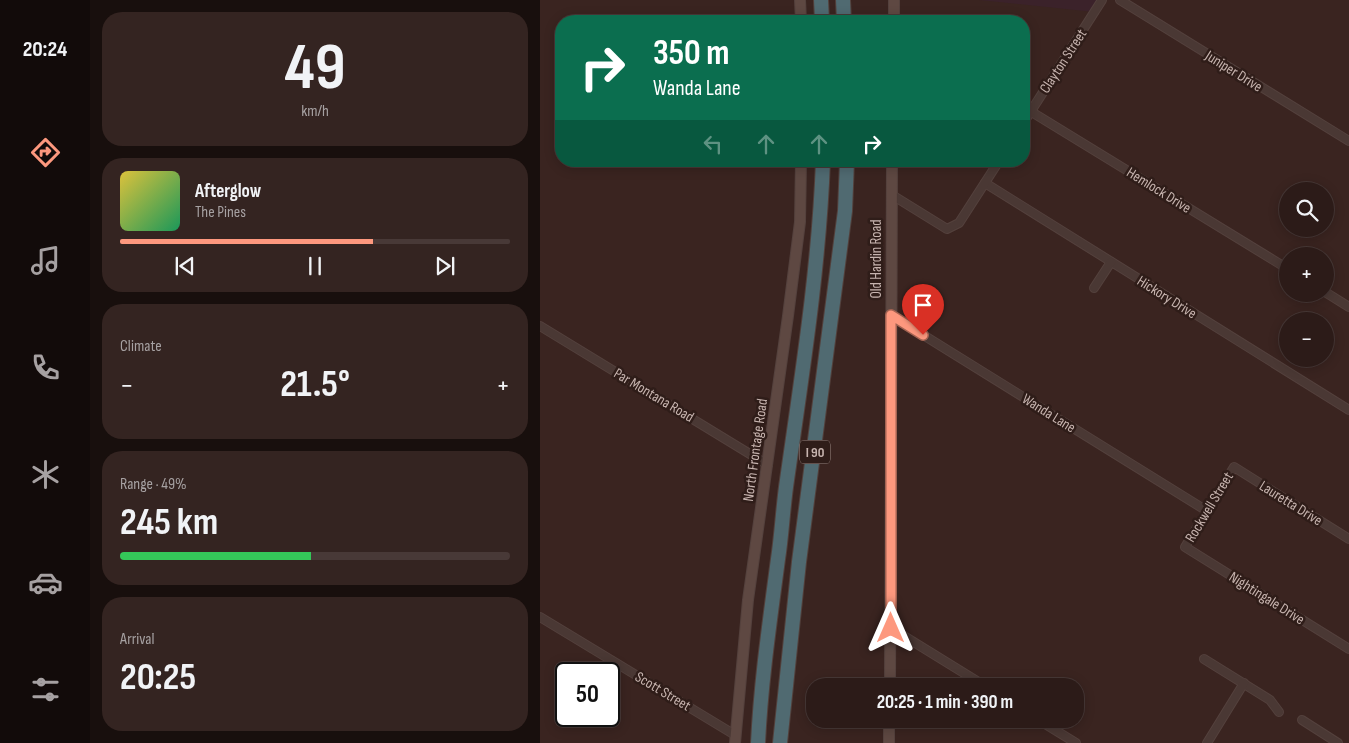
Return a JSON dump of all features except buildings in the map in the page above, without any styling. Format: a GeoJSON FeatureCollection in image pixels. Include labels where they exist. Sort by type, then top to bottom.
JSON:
{"type":"FeatureCollection","features":[{"type":"Feature","properties":{"kind":"highway"},"geometry":{"type":"LineString","coordinates":[[821,0],[822,15]]}},
{"type":"Feature","properties":{"kind":"highway"},"geometry":{"type":"LineString","coordinates":[[843,0],[844,15]]}},
{"type":"Feature","properties":{"kind":"highway","name":"I 90"},"geometry":{"type":"LineString","coordinates":[[758,743],[766,648],[786,484],[814,290],[823,167]]}},
{"type":"Feature","properties":{"kind":"highway","name":"I 90"},"geometry":{"type":"LineString","coordinates":[[780,743],[798,572],[845,211],[847,167]]}},
{"type":"Feature","properties":{"kind":"street"},"geometry":{"type":"LineString","coordinates":[[800,0],[801,15]]}},
{"type":"Feature","properties":{"kind":"street"},"geometry":{"type":"LineString","coordinates":[[894,0],[894,15]]}},
{"type":"Feature","properties":{"kind":"street","name":"Clayton Street"},"geometry":{"type":"LineString","coordinates":[[1030,111],[1102,0]]}},
{"type":"Feature","properties":{"kind":"street","name":"Juniper Drive"},"geometry":{"type":"LineString","coordinates":[[1120,0],[1349,141]]}},
{"type":"Feature","properties":{"kind":"street","name":"Hemlock Drive"},"geometry":{"type":"LineString","coordinates":[[1030,111],[1279,263]]}},
{"type":"Feature","properties":{"kind":"street","name":"North Frontage Road"},"geometry":{"type":"LineString","coordinates":[[735,739],[748,600],[800,222],[801,167]]}},
{"type":"Feature","properties":{"kind":"street","name":"Old Hardin Road"},"geometry":{"type":"LineString","coordinates":[[890,678],[892,167]]}},
{"type":"Feature","properties":{"kind":"street"},"geometry":{"type":"LineString","coordinates":[[892,195],[947,229],[959,223],[995,167]]}},
{"type":"Feature","properties":{"kind":"street","name":"Hickory Drive"},"geometry":{"type":"LineString","coordinates":[[985,183],[1349,410]]}},
{"type":"Feature","properties":{"kind":"street"},"geometry":{"type":"LineString","coordinates":[[1094,288],[1111,262]]}},
{"type":"Feature","properties":{"kind":"street"},"geometry":{"type":"LineString","coordinates":[[1334,298],[1349,307]]}},
{"type":"Feature","properties":{"kind":"street","name":"Wanda Lane"},"geometry":{"type":"LineString","coordinates":[[891,315],[1207,511]]}},
{"type":"Feature","properties":{"kind":"street","name":"Par Montana Road"},"geometry":{"type":"LineString","coordinates":[[540,326],[768,465]]}},
{"type":"Feature","properties":{"kind":"street","name":"Rockwell Street"},"geometry":{"type":"LineString","coordinates":[[1185,547],[1234,467]]}},
{"type":"Feature","properties":{"kind":"street","name":"Lauretta Drive"},"geometry":{"type":"LineString","coordinates":[[1234,467],[1349,539]]}},
{"type":"Feature","properties":{"kind":"street","name":"Nightingale Drive"},"geometry":{"type":"LineString","coordinates":[[1185,547],[1349,649]]}},
{"type":"Feature","properties":{"kind":"street","name":"Scott Street"},"geometry":{"type":"LineString","coordinates":[[540,617],[735,739]]}},
{"type":"Feature","properties":{"kind":"street"},"geometry":{"type":"LineString","coordinates":[[891,628],[972,678]]}},
{"type":"Feature","properties":{"kind":"street"},"geometry":{"type":"LineString","coordinates":[[1204,659],[1270,700],[1279,712]]}},
{"type":"Feature","properties":{"kind":"street"},"geometry":{"type":"LineString","coordinates":[[1207,743],[1244,683]]}},
{"type":"Feature","properties":{"kind":"street"},"geometry":{"type":"LineString","coordinates":[[1302,720],[1338,743]]}},
{"type":"Feature","properties":{"kind":"street"},"geometry":{"type":"LineString","coordinates":[[889,728],[889,743]]}},
{"type":"Feature","properties":{"kind":"street"},"geometry":{"type":"LineString","coordinates":[[1052,728],[1076,743]]}},
{"type":"Feature","properties":{"kind":"shaded area"},"geometry":{"type":"Polygon","coordinates":[[[979,0],[1102,0],[1094,12],[979,0]]]}},
{"type":"Feature","properties":{"kind":"route"},"geometry":{"type":"LineString","coordinates":[[891,628],[891,315],[923,335]]}}]}
